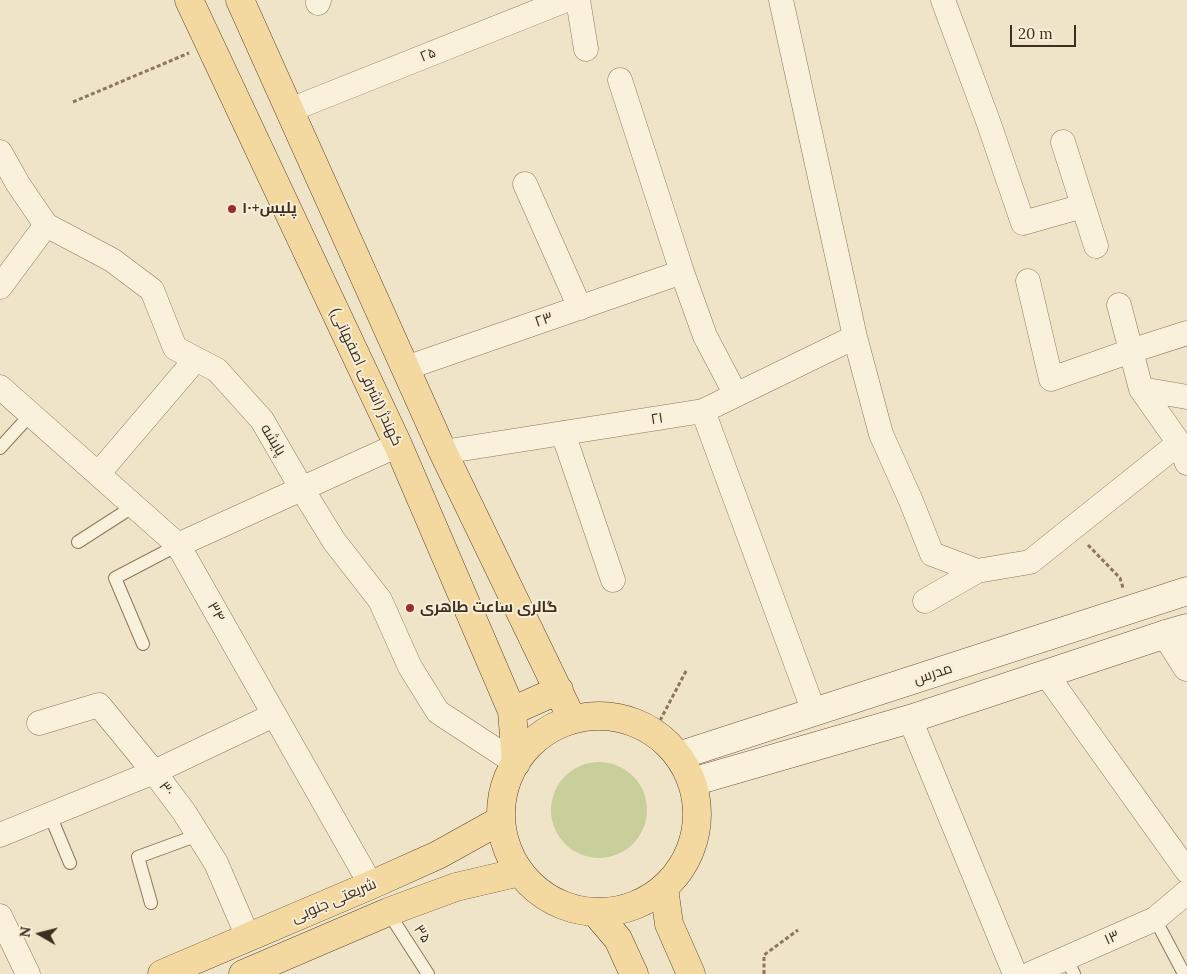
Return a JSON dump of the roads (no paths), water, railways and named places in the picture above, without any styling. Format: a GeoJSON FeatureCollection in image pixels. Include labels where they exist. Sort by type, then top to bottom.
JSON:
{"type":"FeatureCollection","features":[{"type":"Feature","properties":{"kind":"main road","name":"کهندژ (اشرفی اصفهانی)"},"geometry":{"type":"LineString","coordinates":[[190,0],[398,445],[512,711],[516,763]]}},
{"type":"Feature","properties":{"kind":"main road"},"geometry":{"type":"LineString","coordinates":[[240,0],[443,452],[572,719]]}},
{"type":"Feature","properties":{"kind":"main road","name":"مدرس"},"geometry":{"type":"LineString","coordinates":[[678,756],[1187,591]]}},
{"type":"Feature","properties":{"kind":"main road"},"geometry":{"type":"LineString","coordinates":[[692,782],[910,719],[1177,631],[1187,666]]}},
{"type":"Feature","properties":{"kind":"main road"},"geometry":{"type":"LineString","coordinates":[[512,711],[559,690]]}},
{"type":"Feature","properties":{"kind":"main road"},"geometry":{"type":"LineString","coordinates":[[600,715],[629,720],[654,732],[678,756],[692,782],[697,811],[694,840],[682,866],[664,888],[643,902],[620,910],[595,912],[566,907],[541,893],[520,872],[507,847],[501,820],[504,790],[516,763],[531,744],[550,729],[572,719],[600,715]]}},
{"type":"Feature","properties":{"kind":"main road","name":"شریعتی جنوبی"},"geometry":{"type":"LineString","coordinates":[[162,974],[438,855],[501,820]]}},
{"type":"Feature","properties":{"kind":"main road"},"geometry":{"type":"LineString","coordinates":[[243,974],[278,967],[388,912],[456,887],[520,872]]}},
{"type":"Feature","properties":{"kind":"main road"},"geometry":{"type":"LineString","coordinates":[[664,888],[669,924],[691,974]]}},
{"type":"Feature","properties":{"kind":"main road"},"geometry":{"type":"LineString","coordinates":[[595,912],[618,939],[634,974]]}},
{"type":"Feature","properties":{"kind":"street","name":"۲۵"},"geometry":{"type":"LineString","coordinates":[[290,110],[566,0]]}},
{"type":"Feature","properties":{"kind":"street"},"geometry":{"type":"LineString","coordinates":[[578,0],[586,49]]}},
{"type":"Feature","properties":{"kind":"street"},"geometry":{"type":"LineString","coordinates":[[781,0],[855,337],[881,434],[932,554],[977,571]]}},
{"type":"Feature","properties":{"kind":"street"},"geometry":{"type":"LineString","coordinates":[[951,3],[988,121],[1023,223],[1083,206]]}},
{"type":"Feature","properties":{"kind":"street"},"geometry":{"type":"LineString","coordinates":[[620,80],[682,272],[705,336],[736,396]]}},
{"type":"Feature","properties":{"kind":"street"},"geometry":{"type":"LineString","coordinates":[[1063,142],[1096,246]]}},
{"type":"Feature","properties":{"kind":"street","name":"پایشه"},"geometry":{"type":"LineString","coordinates":[[0,152],[18,184],[46,225],[112,260],[152,290],[175,348],[217,370],[262,420],[334,541],[380,600],[410,667],[438,712],[516,763]]}},
{"type":"Feature","properties":{"kind":"street"},"geometry":{"type":"LineString","coordinates":[[525,184],[580,308]]}},
{"type":"Feature","properties":{"kind":"street"},"geometry":{"type":"LineString","coordinates":[[0,288],[46,225]]}},
{"type":"Feature","properties":{"kind":"street","name":"۲۳"},"geometry":{"type":"LineString","coordinates":[[406,368],[682,272]]}},
{"type":"Feature","properties":{"kind":"street"},"geometry":{"type":"LineString","coordinates":[[1028,282],[1051,379],[1131,350],[1187,333]]}},
{"type":"Feature","properties":{"kind":"street"},"geometry":{"type":"LineString","coordinates":[[925,601],[977,571],[1030,562],[1072,529],[1183,453],[1141,389],[1118,305]]}},
{"type":"Feature","properties":{"kind":"street","name":"۲۱"},"geometry":{"type":"LineString","coordinates":[[443,452],[703,411],[855,337]]}},
{"type":"Feature","properties":{"kind":"street"},"geometry":{"type":"LineString","coordinates":[[98,474],[196,359]]}},
{"type":"Feature","properties":{"kind":"street","name":"۳۴"},"geometry":{"type":"LineString","coordinates":[[0,387],[178,545],[371,885]]}},
{"type":"Feature","properties":{"kind":"street"},"geometry":{"type":"LineString","coordinates":[[1141,389],[1187,397]]}},
{"type":"Feature","properties":{"kind":"street"},"geometry":{"type":"LineString","coordinates":[[703,411],[814,712]]}},
{"type":"Feature","properties":{"kind":"street"},"geometry":{"type":"LineString","coordinates":[[563,433],[613,580]]}},
{"type":"Feature","properties":{"kind":"street"},"geometry":{"type":"LineString","coordinates":[[178,545],[398,445]]}},
{"type":"Feature","properties":{"kind":"street"},"geometry":{"type":"LineString","coordinates":[[1046,674],[1187,871]]}},
{"type":"Feature","properties":{"kind":"street","name":"۳۰"},"geometry":{"type":"LineString","coordinates":[[39,723],[99,705],[184,812],[216,863],[248,938]]}},
{"type":"Feature","properties":{"kind":"street"},"geometry":{"type":"LineString","coordinates":[[0,835],[154,772],[274,715]]}},
{"type":"Feature","properties":{"kind":"street"},"geometry":{"type":"LineString","coordinates":[[910,719],[1015,974]]}},
{"type":"Feature","properties":{"kind":"street","name":"۱۳"},"geometry":{"type":"LineString","coordinates":[[1030,974],[1070,966],[1155,919],[1187,892]]}},
{"type":"Feature","properties":{"kind":"street"},"geometry":{"type":"LineString","coordinates":[[0,916],[28,974]]}},
{"type":"Feature","properties":{"kind":"lane"},"geometry":{"type":"LineString","coordinates":[[0,448],[31,414]]}},
{"type":"Feature","properties":{"kind":"lane"},"geometry":{"type":"LineString","coordinates":[[78,542],[134,506]]}},
{"type":"Feature","properties":{"kind":"lane"},"geometry":{"type":"LineString","coordinates":[[143,644],[115,578],[178,545]]}},
{"type":"Feature","properties":{"kind":"lane"},"geometry":{"type":"LineString","coordinates":[[50,814],[70,863]]}},
{"type":"Feature","properties":{"kind":"lane"},"geometry":{"type":"LineString","coordinates":[[151,903],[138,857],[198,835]]}},
{"type":"Feature","properties":{"kind":"lane","name":"۳۵"},"geometry":{"type":"LineString","coordinates":[[388,912],[428,974]]}},
{"type":"Feature","properties":{"kind":"lane"},"geometry":{"type":"LineString","coordinates":[[1155,919],[1182,970]]}},
{"type":"Feature","properties":{"kind":"place","name":"پلیس+۱۰"},"geometry":{"type":"Point","coordinates":[232,209]}},
{"type":"Feature","properties":{"kind":"place","name":"گالری ساعت طاهری"},"geometry":{"type":"Point","coordinates":[410,608]}}]}
